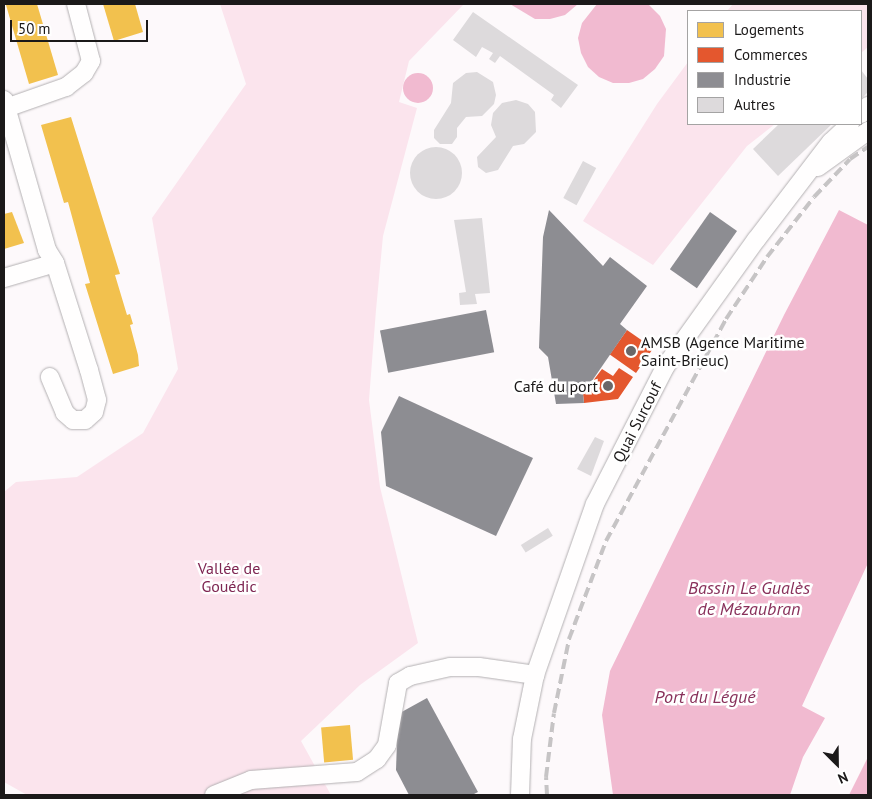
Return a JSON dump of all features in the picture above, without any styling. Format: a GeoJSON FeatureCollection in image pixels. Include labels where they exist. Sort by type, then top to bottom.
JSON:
{"type":"FeatureCollection","features":[{"type":"Feature","properties":{"kind":"street"},"geometry":{"type":"LineString","coordinates":[[50,377],[65,413],[73,420],[85,420],[94,412],[97,400],[89,370],[55,263],[47,250],[5,104],[66,87],[84,73],[91,61],[76,4]]}},
{"type":"Feature","properties":{"kind":"street","name":"Quai Surcouf"},"geometry":{"type":"LineString","coordinates":[[520,795],[522,739],[535,675],[595,504],[665,367],[756,240],[810,173],[831,142],[849,125]]}},
{"type":"Feature","properties":{"kind":"street","name":"Quai Surcouf"},"geometry":{"type":"LineString","coordinates":[[810,173],[868,131]]}},
{"type":"Feature","properties":{"kind":"street"},"geometry":{"type":"LineString","coordinates":[[4,278],[55,263]]}},
{"type":"Feature","properties":{"kind":"street"},"geometry":{"type":"LineString","coordinates":[[214,795],[251,780],[358,772],[377,760],[386,745],[398,683],[423,672],[450,667],[479,667],[535,675]]}},
{"type":"Feature","properties":{"kind":"green space","name":"Vallée de Gouédic"},"geometry":{"type":"Polygon","coordinates":[[[220,4],[464,4],[409,61],[399,102],[417,108],[383,236],[369,400],[380,487],[418,643],[360,685],[301,741],[331,795],[27,795],[4,782],[4,492],[16,482],[77,477],[143,433],[178,369],[152,218],[246,84],[220,4]]]}},
{"type":"Feature","properties":{"kind":"green space"},"geometry":{"type":"Polygon","coordinates":[[[733,4],[868,4],[868,47],[862,52],[862,10],[728,10],[733,4]]]}},
{"type":"Feature","properties":{"kind":"green space"},"geometry":{"type":"Polygon","coordinates":[[[687,63],[687,125],[774,125],[747,146],[653,265],[583,221],[657,104],[687,63]]]}},
{"type":"Feature","properties":{"kind":"water"},"geometry":{"type":"Polygon","coordinates":[[[510,4],[578,4],[565,15],[550,19],[535,19],[510,4]]]}},
{"type":"Feature","properties":{"kind":"water"},"geometry":{"type":"Polygon","coordinates":[[[597,4],[648,4],[660,16],[666,29],[664,56],[655,69],[643,79],[629,83],[613,83],[599,77],[588,67],[581,53],[578,38],[582,23],[597,4]]]}},
{"type":"Feature","properties":{"kind":"water"},"geometry":{"type":"Polygon","coordinates":[[[418,73],[429,77],[433,88],[429,99],[418,103],[407,99],[403,88],[407,77],[418,73]]]}},
{"type":"Feature","properties":{"kind":"water","name":"Port du Légué"},"geometry":{"type":"Polygon","coordinates":[[[839,210],[868,225],[868,563],[802,706],[825,718],[803,757],[790,795],[613,795],[602,715],[610,671],[784,315],[839,210]]]}},
{"type":"Feature","properties":{"kind":"water"},"geometry":{"type":"Polygon","coordinates":[[[868,757],[868,795],[849,795],[868,757]]]}},
{"type":"Feature","properties":{"kind":"building: Logements"},"geometry":{"type":"Polygon","coordinates":[[[37,4],[58,75],[29,84],[6,5],[37,4]]]}},
{"type":"Feature","properties":{"kind":"building: Logements"},"geometry":{"type":"Polygon","coordinates":[[[103,4],[135,4],[143,32],[114,41],[103,4]]]}},
{"type":"Feature","properties":{"kind":"building: Logements"},"geometry":{"type":"Polygon","coordinates":[[[71,117],[120,274],[115,275],[127,315],[130,314],[133,324],[130,325],[139,366],[113,374],[85,284],[90,283],[68,202],[64,203],[41,125],[71,117]]]}},
{"type":"Feature","properties":{"kind":"building: Logements"},"geometry":{"type":"Polygon","coordinates":[[[12,212],[24,243],[4,249],[4,214],[12,212]]]}},
{"type":"Feature","properties":{"kind":"building: Logements"},"geometry":{"type":"Polygon","coordinates":[[[350,725],[353,760],[324,762],[321,728],[350,725]]]}},
{"type":"Feature","properties":{"kind":"building: Commerces","name":"AMSB (Agence Maritime Saint-Brieuc)"},"geometry":{"type":"Polygon","coordinates":[[[627,330],[653,348],[636,373],[610,355],[627,330]]]}},
{"type":"Feature","properties":{"kind":"building: Commerces","name":"Café du port"},"geometry":{"type":"Polygon","coordinates":[[[619,368],[633,377],[618,399],[584,403],[583,394],[602,369],[613,376],[619,368]]]}},
{"type":"Feature","properties":{"kind":"building: Industrie"},"geometry":{"type":"Polygon","coordinates":[[[549,210],[603,266],[610,257],[647,286],[620,324],[627,330],[583,394],[584,403],[556,404],[548,357],[539,348],[543,237],[549,210]]]}},
{"type":"Feature","properties":{"kind":"building: Industrie"},"geometry":{"type":"Polygon","coordinates":[[[710,212],[737,231],[697,288],[670,269],[710,212]]]}},
{"type":"Feature","properties":{"kind":"building: Industrie"},"geometry":{"type":"Polygon","coordinates":[[[486,310],[494,352],[388,373],[380,331],[486,310]]]}},
{"type":"Feature","properties":{"kind":"building: Industrie"},"geometry":{"type":"Polygon","coordinates":[[[399,396],[533,458],[496,536],[386,486],[381,432],[399,396]]]}},
{"type":"Feature","properties":{"kind":"building: Industrie"},"geometry":{"type":"Polygon","coordinates":[[[427,698],[478,792],[472,795],[409,795],[396,770],[398,714],[427,698]]]}},
{"type":"Feature","properties":{"kind":"building: Autres"},"geometry":{"type":"Polygon","coordinates":[[[473,12],[578,85],[561,108],[551,100],[554,95],[500,56],[495,63],[489,59],[493,53],[482,47],[476,57],[453,40],[473,12]]]}},
{"type":"Feature","properties":{"kind":"building: Autres"},"geometry":{"type":"Polygon","coordinates":[[[862,71],[868,79],[868,92],[862,98],[862,71]]]}},
{"type":"Feature","properties":{"kind":"building: Autres"},"geometry":{"type":"Polygon","coordinates":[[[477,72],[493,82],[496,95],[494,104],[482,116],[466,117],[457,128],[457,137],[452,144],[440,144],[434,138],[434,130],[451,103],[453,83],[466,73],[477,72]]]}},
{"type":"Feature","properties":{"kind":"building: Autres"},"geometry":{"type":"Polygon","coordinates":[[[516,100],[528,104],[535,112],[536,132],[524,144],[513,146],[498,170],[486,173],[478,167],[477,157],[496,137],[491,125],[493,113],[502,103],[516,100]]]}},
{"type":"Feature","properties":{"kind":"building: Autres"},"geometry":{"type":"Polygon","coordinates":[[[778,125],[831,125],[778,176],[753,149],[778,125]]]}},
{"type":"Feature","properties":{"kind":"building: Autres"},"geometry":{"type":"Polygon","coordinates":[[[436,147],[446,149],[454,155],[460,163],[462,173],[460,183],[454,191],[446,197],[436,199],[426,197],[418,191],[412,183],[410,173],[412,163],[418,155],[426,149],[436,147]]]}},
{"type":"Feature","properties":{"kind":"building: Autres"},"geometry":{"type":"Polygon","coordinates":[[[583,161],[596,168],[577,205],[563,198],[583,161]]]}},
{"type":"Feature","properties":{"kind":"building: Autres"},"geometry":{"type":"Polygon","coordinates":[[[482,218],[490,293],[475,294],[477,304],[460,305],[459,293],[466,292],[454,220],[482,218]]]}},
{"type":"Feature","properties":{"kind":"building: Autres"},"geometry":{"type":"Polygon","coordinates":[[[595,437],[604,441],[591,476],[577,469],[595,437]]]}},
{"type":"Feature","properties":{"kind":"building: Autres"},"geometry":{"type":"Polygon","coordinates":[[[548,528],[553,536],[526,553],[521,545],[548,528]]]}},
{"type":"Feature","properties":{"kind":"railway"},"geometry":{"type":"LineString","coordinates":[[547,795],[546,777],[554,713],[569,639],[606,541],[726,319],[767,257],[814,197],[850,159],[868,147]]}},
{"type":"Feature","properties":{"kind":"place","name":"AMSB (Agence Maritime Saint-Brieuc)"},"geometry":{"type":"Point","coordinates":[631,351]}},
{"type":"Feature","properties":{"kind":"place","name":"Café du port"},"geometry":{"type":"Point","coordinates":[608,386]}},
{"type":"Feature","properties":{"kind":"water label","name":"Bassin Le Gualès de Mézaubran"},"geometry":{"type":"Point","coordinates":[749,599]}}]}
